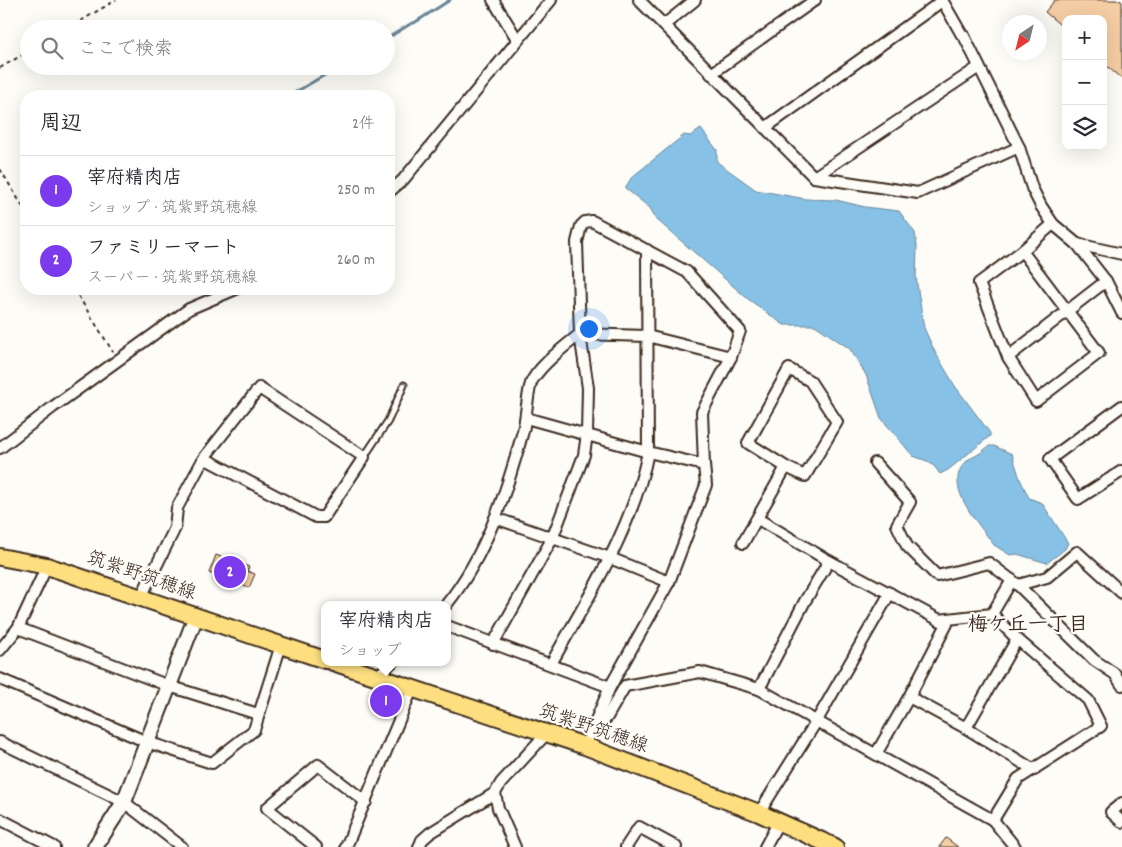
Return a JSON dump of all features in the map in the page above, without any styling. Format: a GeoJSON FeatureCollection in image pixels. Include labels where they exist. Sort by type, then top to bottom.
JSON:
{"type":"FeatureCollection","features":[{"type":"Feature","properties":{"kind":"main road","name":"筑紫野筑穂線"},"geometry":{"type":"LineString","coordinates":[[0,557],[47,566],[321,659]]}},
{"type":"Feature","properties":{"kind":"main road","name":"筑紫野筑穂線"},"geometry":{"type":"LineString","coordinates":[[345,666],[546,734],[587,741],[836,847]]}},
{"type":"Feature","properties":{"kind":"street"},"geometry":{"type":"LineString","coordinates":[[493,0],[518,39]]}},
{"type":"Feature","properties":{"kind":"street"},"geometry":{"type":"LineString","coordinates":[[395,187],[403,180],[551,0]]}},
{"type":"Feature","properties":{"kind":"street"},"geometry":{"type":"LineString","coordinates":[[639,0],[814,177],[918,193],[1019,147]]}},
{"type":"Feature","properties":{"kind":"street"},"geometry":{"type":"LineString","coordinates":[[664,25],[695,0]]}},
{"type":"Feature","properties":{"kind":"street"},"geometry":{"type":"LineString","coordinates":[[711,74],[815,0]]}},
{"type":"Feature","properties":{"kind":"street"},"geometry":{"type":"LineString","coordinates":[[765,128],[942,0],[964,36],[1019,147],[1032,188],[1041,206],[1053,224],[1077,244],[1106,281],[1122,313]]}},
{"type":"Feature","properties":{"kind":"street"},"geometry":{"type":"LineString","coordinates":[[814,177],[980,67]]}},
{"type":"Feature","properties":{"kind":"street"},"geometry":{"type":"LineString","coordinates":[[493,644],[552,539],[584,455],[588,434],[588,388],[580,334],[577,242],[581,226],[585,222],[592,221],[687,272],[740,331],[730,357],[702,412],[706,485],[669,582],[610,687],[587,741]]}},
{"type":"Feature","properties":{"kind":"street"},"geometry":{"type":"LineString","coordinates":[[1022,251],[1099,353],[1036,401],[1008,357],[979,283],[1022,251],[1053,224]]}},
{"type":"Feature","properties":{"kind":"street"},"geometry":{"type":"LineString","coordinates":[[1077,244],[1122,254]]}},
{"type":"Feature","properties":{"kind":"street"},"geometry":{"type":"LineString","coordinates":[[551,664],[610,558],[643,475],[648,452],[647,250]]}},
{"type":"Feature","properties":{"kind":"street"},"geometry":{"type":"LineString","coordinates":[[1008,357],[1106,281]]}},
{"type":"Feature","properties":{"kind":"street"},"geometry":{"type":"LineString","coordinates":[[0,448],[53,407],[189,310],[223,295]]}},
{"type":"Feature","properties":{"kind":"street"},"geometry":{"type":"LineString","coordinates":[[449,601],[460,587],[495,518],[511,475],[526,418],[531,380],[580,334],[647,336],[730,357]]}},
{"type":"Feature","properties":{"kind":"street"},"geometry":{"type":"LineString","coordinates":[[789,369],[810,381],[837,422],[805,476],[786,467],[748,443],[789,369]]}},
{"type":"Feature","properties":{"kind":"street"},"geometry":{"type":"LineString","coordinates":[[141,597],[174,528],[178,508],[204,458],[259,388],[364,457],[324,518],[316,517],[204,458]]}},
{"type":"Feature","properties":{"kind":"street"},"geometry":{"type":"LineString","coordinates":[[1122,406],[1050,459],[1078,499],[1122,471]]}},
{"type":"Feature","properties":{"kind":"street"},"geometry":{"type":"LineString","coordinates":[[526,418],[648,452],[704,465]]}},
{"type":"Feature","properties":{"kind":"street"},"geometry":{"type":"LineString","coordinates":[[876,463],[910,502],[897,525],[907,546],[937,576],[989,563],[1015,582],[1094,660],[1114,674],[1122,685]]}},
{"type":"Feature","properties":{"kind":"street"},"geometry":{"type":"LineString","coordinates":[[743,543],[786,467]]}},
{"type":"Feature","properties":{"kind":"street"},"geometry":{"type":"LineString","coordinates":[[495,518],[610,558],[669,582]]}},
{"type":"Feature","properties":{"kind":"street"},"geometry":{"type":"LineString","coordinates":[[758,519],[948,624],[876,754]]}},
{"type":"Feature","properties":{"kind":"street"},"geometry":{"type":"LineString","coordinates":[[939,620],[992,614],[1015,582],[1047,577],[1077,552],[1122,593]]}},
{"type":"Feature","properties":{"kind":"street"},"geometry":{"type":"LineString","coordinates":[[759,689],[805,601],[830,560]]}},
{"type":"Feature","properties":{"kind":"street"},"geometry":{"type":"LineString","coordinates":[[0,650],[18,628],[47,566]]}},
{"type":"Feature","properties":{"kind":"street"},"geometry":{"type":"LineString","coordinates":[[759,813],[816,722],[890,593]]}},
{"type":"Feature","properties":{"kind":"street"},"geometry":{"type":"LineString","coordinates":[[992,614],[1088,700],[1101,726],[1018,779],[993,820]]}},
{"type":"Feature","properties":{"kind":"street"},"geometry":{"type":"LineString","coordinates":[[95,847],[124,802],[196,616]]}},
{"type":"Feature","properties":{"kind":"street"},"geometry":{"type":"LineString","coordinates":[[18,628],[169,686],[258,714]]}},
{"type":"Feature","properties":{"kind":"street"},"geometry":{"type":"LineString","coordinates":[[451,628],[610,687]]}},
{"type":"Feature","properties":{"kind":"street"},"geometry":{"type":"LineString","coordinates":[[966,728],[1017,638]]}},
{"type":"Feature","properties":{"kind":"street"},"geometry":{"type":"LineString","coordinates":[[0,679],[147,742],[212,763],[254,730],[281,645]]}},
{"type":"Feature","properties":{"kind":"street"},"geometry":{"type":"LineString","coordinates":[[377,677],[388,666]]}},
{"type":"Feature","properties":{"kind":"street"},"geometry":{"type":"LineString","coordinates":[[587,741],[607,717],[625,686],[700,672],[759,689],[993,820],[1015,847]]}},
{"type":"Feature","properties":{"kind":"street"},"geometry":{"type":"LineString","coordinates":[[346,847],[412,689]]}},
{"type":"Feature","properties":{"kind":"street"},"geometry":{"type":"LineString","coordinates":[[909,697],[966,728],[1034,770]]}},
{"type":"Feature","properties":{"kind":"street"},"geometry":{"type":"LineString","coordinates":[[419,847],[422,840],[430,833],[495,794],[501,783],[546,734]]}},
{"type":"Feature","properties":{"kind":"street"},"geometry":{"type":"LineString","coordinates":[[0,742],[124,802],[182,847]]}},
{"type":"Feature","properties":{"kind":"street"},"geometry":{"type":"LineString","coordinates":[[316,847],[267,808],[318,765],[366,802]]}},
{"type":"Feature","properties":{"kind":"street"},"geometry":{"type":"LineString","coordinates":[[495,794],[498,808],[515,847]]}},
{"type":"Feature","properties":{"kind":"street"},"geometry":{"type":"LineString","coordinates":[[1122,803],[1111,812],[1122,822]]}},
{"type":"Feature","properties":{"kind":"street"},"geometry":{"type":"LineString","coordinates":[[0,819],[54,847]]}},
{"type":"Feature","properties":{"kind":"street"},"geometry":{"type":"LineString","coordinates":[[765,847],[778,821]]}},
{"type":"Feature","properties":{"kind":"street"},"geometry":{"type":"LineString","coordinates":[[626,847],[639,827],[676,847]]}},
{"type":"Feature","properties":{"kind":"lane"},"geometry":{"type":"LineString","coordinates":[[364,457],[388,421],[404,385]]}},
{"type":"Feature","properties":{"kind":"path"},"geometry":{"type":"LineString","coordinates":[[82,20],[116,0]]}},
{"type":"Feature","properties":{"kind":"path"},"geometry":{"type":"LineString","coordinates":[[0,68],[20,56]]}},
{"type":"Feature","properties":{"kind":"path"},"geometry":{"type":"LineString","coordinates":[[0,169],[20,202]]}},
{"type":"Feature","properties":{"kind":"path"},"geometry":{"type":"LineString","coordinates":[[78,295],[118,360]]}},
{"type":"Feature","properties":{"kind":"water"},"geometry":{"type":"Polygon","coordinates":[[[701,129],[717,150],[717,162],[756,190],[806,199],[836,200],[865,207],[899,211],[915,233],[917,246],[916,278],[924,328],[935,352],[955,386],[990,433],[990,436],[948,470],[940,474],[927,461],[913,456],[881,418],[866,375],[850,349],[815,325],[784,325],[748,299],[657,220],[650,208],[625,188],[632,177],[684,135],[690,136],[701,129]]]}},
{"type":"Feature","properties":{"kind":"water"},"geometry":{"type":"Polygon","coordinates":[[[989,446],[994,446],[1012,454],[1020,479],[1029,498],[1042,503],[1068,543],[1065,549],[1047,563],[1017,554],[1010,555],[994,545],[965,504],[958,481],[960,470],[968,460],[989,446]]]}},
{"type":"Feature","properties":{"kind":"building"},"geometry":{"type":"Polygon","coordinates":[[[1055,0],[1120,0],[1122,2],[1122,79],[1107,66],[1107,15],[1062,15],[1062,27],[1045,12],[1055,0]]]}},
{"type":"Feature","properties":{"kind":"building"},"geometry":{"type":"Polygon","coordinates":[[[216,555],[249,567],[247,571],[255,574],[249,588],[209,573],[216,555]]]}},
{"type":"Feature","properties":{"kind":"building"},"geometry":{"type":"Polygon","coordinates":[[[378,690],[398,700],[393,716],[385,713],[386,710],[379,708],[380,705],[374,703],[378,690]]]}},
{"type":"Feature","properties":{"kind":"building"},"geometry":{"type":"Polygon","coordinates":[[[946,838],[958,847],[939,847],[946,838]]]}},
{"type":"Feature","properties":{"kind":"waterway"},"geometry":{"type":"LineString","coordinates":[[395,33],[450,0]]}},
{"type":"Feature","properties":{"kind":"waterway"},"geometry":{"type":"LineString","coordinates":[[299,90],[325,75]]}},
{"type":"Feature","properties":{"kind":"place","name":"ファミリーマート"},"geometry":{"type":"Point","coordinates":[230,572]}},
{"type":"Feature","properties":{"kind":"place","name":"宰府精肉店"},"geometry":{"type":"Point","coordinates":[386,701]}},
{"type":"Feature","properties":{"kind":"district","name":"梅ケ丘一丁目"},"geometry":{"type":"Point","coordinates":[1028,626]}}]}
